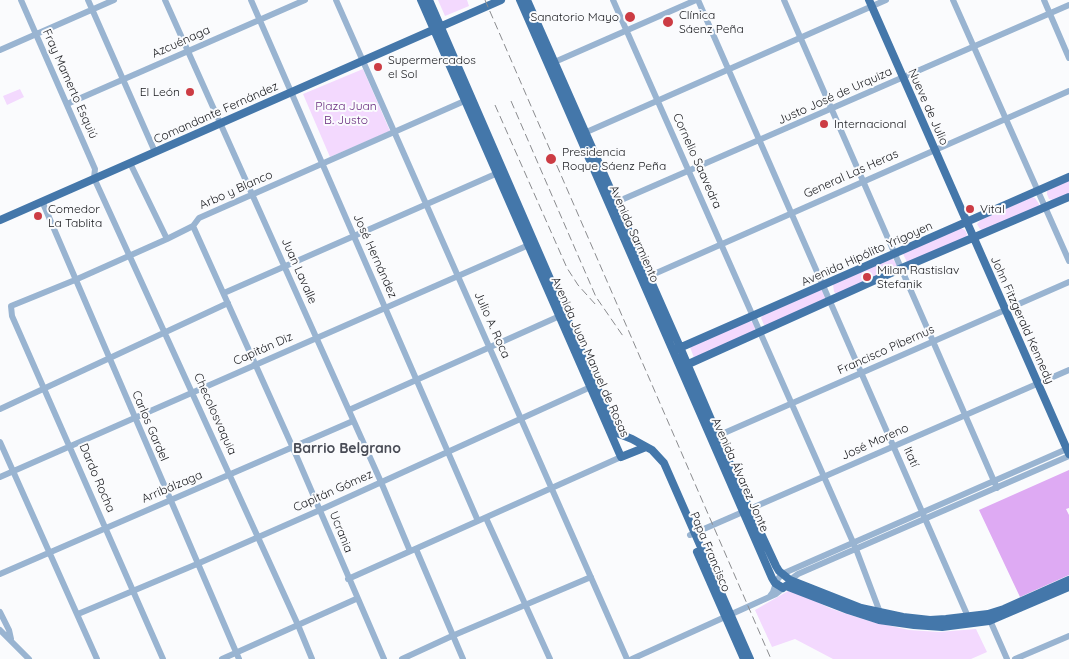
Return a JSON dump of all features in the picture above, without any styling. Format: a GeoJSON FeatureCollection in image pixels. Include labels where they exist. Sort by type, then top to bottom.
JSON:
{"type":"FeatureCollection","features":[{"type":"Feature","properties":{"kind":"main road","name":"Avenida Juan Manuel de Rosas"},"geometry":{"type":"LineString","coordinates":[[422,0],[438,28]]}},
{"type":"Feature","properties":{"kind":"main road","name":"Avenida Juan Manuel de Rosas"},"geometry":{"type":"LineString","coordinates":[[429,0],[438,28],[469,100],[594,386],[617,433],[621,457],[646,447]]}},
{"type":"Feature","properties":{"kind":"main road","name":"Comandante Fernández"},"geometry":{"type":"LineString","coordinates":[[0,220],[500,0]]}},
{"type":"Feature","properties":{"kind":"main road","name":"Avenida Sarmiento"},"geometry":{"type":"LineString","coordinates":[[520,0],[552,64]]}},
{"type":"Feature","properties":{"kind":"main road","name":"Avenida Sarmiento"},"geometry":{"type":"LineString","coordinates":[[528,0],[552,64],[684,366]]}},
{"type":"Feature","properties":{"kind":"main road","name":"Nueve de Julio"},"geometry":{"type":"LineString","coordinates":[[870,3],[967,223]]}},
{"type":"Feature","properties":{"kind":"main road","name":"Avenida Hipólito Yrigoyen"},"geometry":{"type":"LineString","coordinates":[[677,349],[1069,178]]}},
{"type":"Feature","properties":{"kind":"main road"},"geometry":{"type":"LineString","coordinates":[[684,366],[902,268],[1069,198]]}},
{"type":"Feature","properties":{"kind":"main road","name":"John Fitzgerald Kennedy"},"geometry":{"type":"LineString","coordinates":[[967,223],[1068,452]]}},
{"type":"Feature","properties":{"kind":"main road","name":"Avenida Álvarez Jonte"},"geometry":{"type":"LineString","coordinates":[[684,366],[746,509],[775,583]]}},
{"type":"Feature","properties":{"kind":"main road","name":"Avenida Juan Manuel de Rosas"},"geometry":{"type":"LineString","coordinates":[[617,438],[632,439],[646,447]]}},
{"type":"Feature","properties":{"kind":"main road"},"geometry":{"type":"LineString","coordinates":[[632,439],[635,444],[634,452]]}},
{"type":"Feature","properties":{"kind":"main road"},"geometry":{"type":"LineString","coordinates":[[646,447],[664,463],[744,659]]}},
{"type":"Feature","properties":{"kind":"main road","name":"Avenida Álvarez Jonte"},"geometry":{"type":"LineString","coordinates":[[746,509],[782,574],[786,585]]}},
{"type":"Feature","properties":{"kind":"main road"},"geometry":{"type":"LineString","coordinates":[[989,617],[1069,580]]}},
{"type":"Feature","properties":{"kind":"main road"},"geometry":{"type":"LineString","coordinates":[[775,583],[786,585],[848,610],[914,625],[942,627],[989,617],[1069,587]]}},
{"type":"Feature","properties":{"kind":"main road"},"geometry":{"type":"LineString","coordinates":[[728,617],[750,659]]}},
{"type":"Feature","properties":{"kind":"street","name":"Fray Mamerto Esquiú"},"geometry":{"type":"LineString","coordinates":[[21,0],[95,169],[94,178]]}},
{"type":"Feature","properties":{"kind":"street"},"geometry":{"type":"LineString","coordinates":[[88,0],[155,152]]}},
{"type":"Feature","properties":{"kind":"street"},"geometry":{"type":"LineString","coordinates":[[0,50],[114,0]]}},
{"type":"Feature","properties":{"kind":"street","name":"Juan Lavalle"},"geometry":{"type":"LineString","coordinates":[[165,0],[353,421],[463,659]]}},
{"type":"Feature","properties":{"kind":"street","name":"José Hernández"},"geometry":{"type":"LineString","coordinates":[[251,0],[478,521]]}},
{"type":"Feature","properties":{"kind":"street","name":"Azcuénaga"},"geometry":{"type":"LineString","coordinates":[[67,104],[305,0]]}},
{"type":"Feature","properties":{"kind":"street","name":"Julio A. Roca"},"geometry":{"type":"LineString","coordinates":[[336,0],[627,659]]}},
{"type":"Feature","properties":{"kind":"street","name":"Cornelio Saavedra"},"geometry":{"type":"LineString","coordinates":[[614,0],[853,542],[880,617]]}},
{"type":"Feature","properties":{"kind":"street"},"geometry":{"type":"LineString","coordinates":[[552,64],[697,0]]}},
{"type":"Feature","properties":{"kind":"street","name":"Itatí"},"geometry":{"type":"LineString","coordinates":[[697,0],[792,212],[969,620]]}},
{"type":"Feature","properties":{"kind":"street"},"geometry":{"type":"LineString","coordinates":[[784,0],[996,484]]}},
{"type":"Feature","properties":{"kind":"street"},"geometry":{"type":"LineString","coordinates":[[582,134],[800,39],[870,3],[886,0]]}},
{"type":"Feature","properties":{"kind":"street"},"geometry":{"type":"LineString","coordinates":[[954,0],[1069,261]]}},
{"type":"Feature","properties":{"kind":"street"},"geometry":{"type":"LineString","coordinates":[[1044,0],[1069,58]]}},
{"type":"Feature","properties":{"kind":"street","name":"Justo José de Urquiza"},"geometry":{"type":"LineString","coordinates":[[613,204],[1069,5]]}},
{"type":"Feature","properties":{"kind":"street","name":"General Las Heras"},"geometry":{"type":"LineString","coordinates":[[646,278],[1069,90]]}},
{"type":"Feature","properties":{"kind":"street","name":"Arbo y Blanco"},"geometry":{"type":"LineString","coordinates":[[11,306],[76,280],[167,239],[193,226],[199,218],[469,100]]}},
{"type":"Feature","properties":{"kind":"street"},"geometry":{"type":"LineString","coordinates":[[130,163],[167,239]]}},
{"type":"Feature","properties":{"kind":"street"},"geometry":{"type":"LineString","coordinates":[[224,293],[500,171]]}},
{"type":"Feature","properties":{"kind":"street","name":"Checolosvaquia"},"geometry":{"type":"LineString","coordinates":[[94,178],[193,392],[312,659]]}},
{"type":"Feature","properties":{"kind":"street","name":"Carlos Gardel"},"geometry":{"type":"LineString","coordinates":[[42,201],[237,656]]}},
{"type":"Feature","properties":{"kind":"street","name":"Ucrania"},"geometry":{"type":"LineString","coordinates":[[193,226],[293,448],[356,599],[384,659]]}},
{"type":"Feature","properties":{"kind":"street","name":"Capitán Diz"},"geometry":{"type":"LineString","coordinates":[[0,476],[532,244]]}},
{"type":"Feature","properties":{"kind":"street","name":"Francisco Pibernus"},"geometry":{"type":"LineString","coordinates":[[714,437],[1069,282]]}},
{"type":"Feature","properties":{"kind":"street"},"geometry":{"type":"LineString","coordinates":[[0,409],[228,303]]}},
{"type":"Feature","properties":{"kind":"street","name":"Dardo Rocha"},"geometry":{"type":"LineString","coordinates":[[11,306],[12,316],[71,446],[163,659]]}},
{"type":"Feature","properties":{"kind":"street"},"geometry":{"type":"LineString","coordinates":[[349,410],[563,315]]}},
{"type":"Feature","properties":{"kind":"street","name":"José Moreno"},"geometry":{"type":"LineString","coordinates":[[692,534],[1069,370]]}},
{"type":"Feature","properties":{"kind":"street","name":"Capitán Gómez"},"geometry":{"type":"LineString","coordinates":[[78,614],[258,538],[594,386]]}},
{"type":"Feature","properties":{"kind":"street","name":"Arribálzaga"},"geometry":{"type":"LineString","coordinates":[[0,574],[353,421]]}},
{"type":"Feature","properties":{"kind":"street"},"geometry":{"type":"LineString","coordinates":[[0,442],[97,659]]}},
{"type":"Feature","properties":{"kind":"street"},"geometry":{"type":"LineString","coordinates":[[632,659],[776,594],[798,574],[926,519],[996,484],[1068,452]]}},
{"type":"Feature","properties":{"kind":"street"},"geometry":{"type":"LineString","coordinates":[[348,579],[621,457]]}},
{"type":"Feature","properties":{"kind":"street"},"geometry":{"type":"LineString","coordinates":[[767,598],[773,592],[775,583],[782,574],[923,512],[996,484]]}},
{"type":"Feature","properties":{"kind":"street"},"geometry":{"type":"LineString","coordinates":[[486,518],[550,659]]}},
{"type":"Feature","properties":{"kind":"street"},"geometry":{"type":"LineString","coordinates":[[402,659],[591,577]]}},
{"type":"Feature","properties":{"kind":"street"},"geometry":{"type":"LineString","coordinates":[[222,659],[237,656],[298,625],[356,599]]}},
{"type":"Feature","properties":{"kind":"street"},"geometry":{"type":"LineString","coordinates":[[0,612],[9,630],[11,640]]}},
{"type":"Feature","properties":{"kind":"street"},"geometry":{"type":"LineString","coordinates":[[989,617],[1007,659]]}},
{"type":"Feature","properties":{"kind":"street"},"geometry":{"type":"LineString","coordinates":[[0,630],[29,659]]}},
{"type":"Feature","properties":{"kind":"street"},"geometry":{"type":"LineString","coordinates":[[1015,659],[1069,636]]}},
{"type":"Feature","properties":{"kind":"green space"},"geometry":{"type":"Polygon","coordinates":[[[438,0],[467,0],[469,6],[445,16],[438,0]]]}},
{"type":"Feature","properties":{"kind":"green space","name":"Plaza Juan B. Justo"},"geometry":{"type":"Polygon","coordinates":[[[363,69],[390,131],[330,157],[303,94],[363,69]]]}},
{"type":"Feature","properties":{"kind":"green space"},"geometry":{"type":"Polygon","coordinates":[[[20,89],[24,97],[7,105],[3,96],[20,89]]]}},
{"type":"Feature","properties":{"kind":"green space"},"geometry":{"type":"Polygon","coordinates":[[[1069,180],[1069,194],[1053,200],[1049,199],[1047,191],[1069,180]]]}},
{"type":"Feature","properties":{"kind":"green space"},"geometry":{"type":"Polygon","coordinates":[[[1032,197],[1039,204],[1038,208],[984,231],[977,224],[981,220],[1032,197]]]}},
{"type":"Feature","properties":{"kind":"green space"},"geometry":{"type":"Polygon","coordinates":[[[960,228],[965,230],[966,238],[907,262],[903,254],[905,252],[960,228]]]}},
{"type":"Feature","properties":{"kind":"green space"},"geometry":{"type":"Polygon","coordinates":[[[892,258],[897,268],[838,295],[834,292],[833,284],[892,258]]]}},
{"type":"Feature","properties":{"kind":"green space"},"geometry":{"type":"Polygon","coordinates":[[[820,289],[823,290],[826,298],[767,326],[764,325],[761,318],[763,315],[820,289]]]}},
{"type":"Feature","properties":{"kind":"green space"},"geometry":{"type":"Polygon","coordinates":[[[749,321],[753,322],[754,332],[694,358],[690,347],[749,321]]]}},
{"type":"Feature","properties":{"kind":"green space"},"geometry":{"type":"Polygon","coordinates":[[[788,591],[795,592],[832,609],[869,621],[909,630],[939,632],[976,629],[987,652],[971,659],[833,659],[795,639],[772,647],[755,610],[788,591]]]}},
{"type":"Feature","properties":{"kind":"shaded area"},"geometry":{"type":"Polygon","coordinates":[[[1069,470],[1069,508],[1066,509],[1069,515],[1069,575],[1020,597],[979,510],[1069,470]]]}},
{"type":"Feature","properties":{"kind":"railway"},"geometry":{"type":"LineString","coordinates":[[485,0],[771,659]]}},
{"type":"Feature","properties":{"kind":"railway"},"geometry":{"type":"LineString","coordinates":[[511,101],[596,297],[623,336]]}},
{"type":"Feature","properties":{"kind":"railway"},"geometry":{"type":"LineString","coordinates":[[495,105],[567,268],[578,285],[596,305]]}},
{"type":"Feature","properties":{"kind":"place","name":"Sanatorio Mayo"},"geometry":{"type":"Point","coordinates":[630,17]}},
{"type":"Feature","properties":{"kind":"place","name":"Clínica Sáenz Peña"},"geometry":{"type":"Point","coordinates":[668,22]}},
{"type":"Feature","properties":{"kind":"place","name":"Supermercados el Sol"},"geometry":{"type":"Point","coordinates":[378,67]}},
{"type":"Feature","properties":{"kind":"place","name":"El León"},"geometry":{"type":"Point","coordinates":[190,92]}},
{"type":"Feature","properties":{"kind":"place","name":"Internacional"},"geometry":{"type":"Point","coordinates":[824,124]}},
{"type":"Feature","properties":{"kind":"place","name":"Presidencia Roque Sáenz Peña"},"geometry":{"type":"Point","coordinates":[551,159]}},
{"type":"Feature","properties":{"kind":"place","name":"Vital"},"geometry":{"type":"Point","coordinates":[970,209]}},
{"type":"Feature","properties":{"kind":"place","name":"Comedor La Tablita"},"geometry":{"type":"Point","coordinates":[38,216]}},
{"type":"Feature","properties":{"kind":"place","name":"Milan Rastislav Stefanik"},"geometry":{"type":"Point","coordinates":[867,277]}},
{"type":"Feature","properties":{"kind":"district","name":"Barrio Belgrano"},"geometry":{"type":"Point","coordinates":[347,449]}}]}
